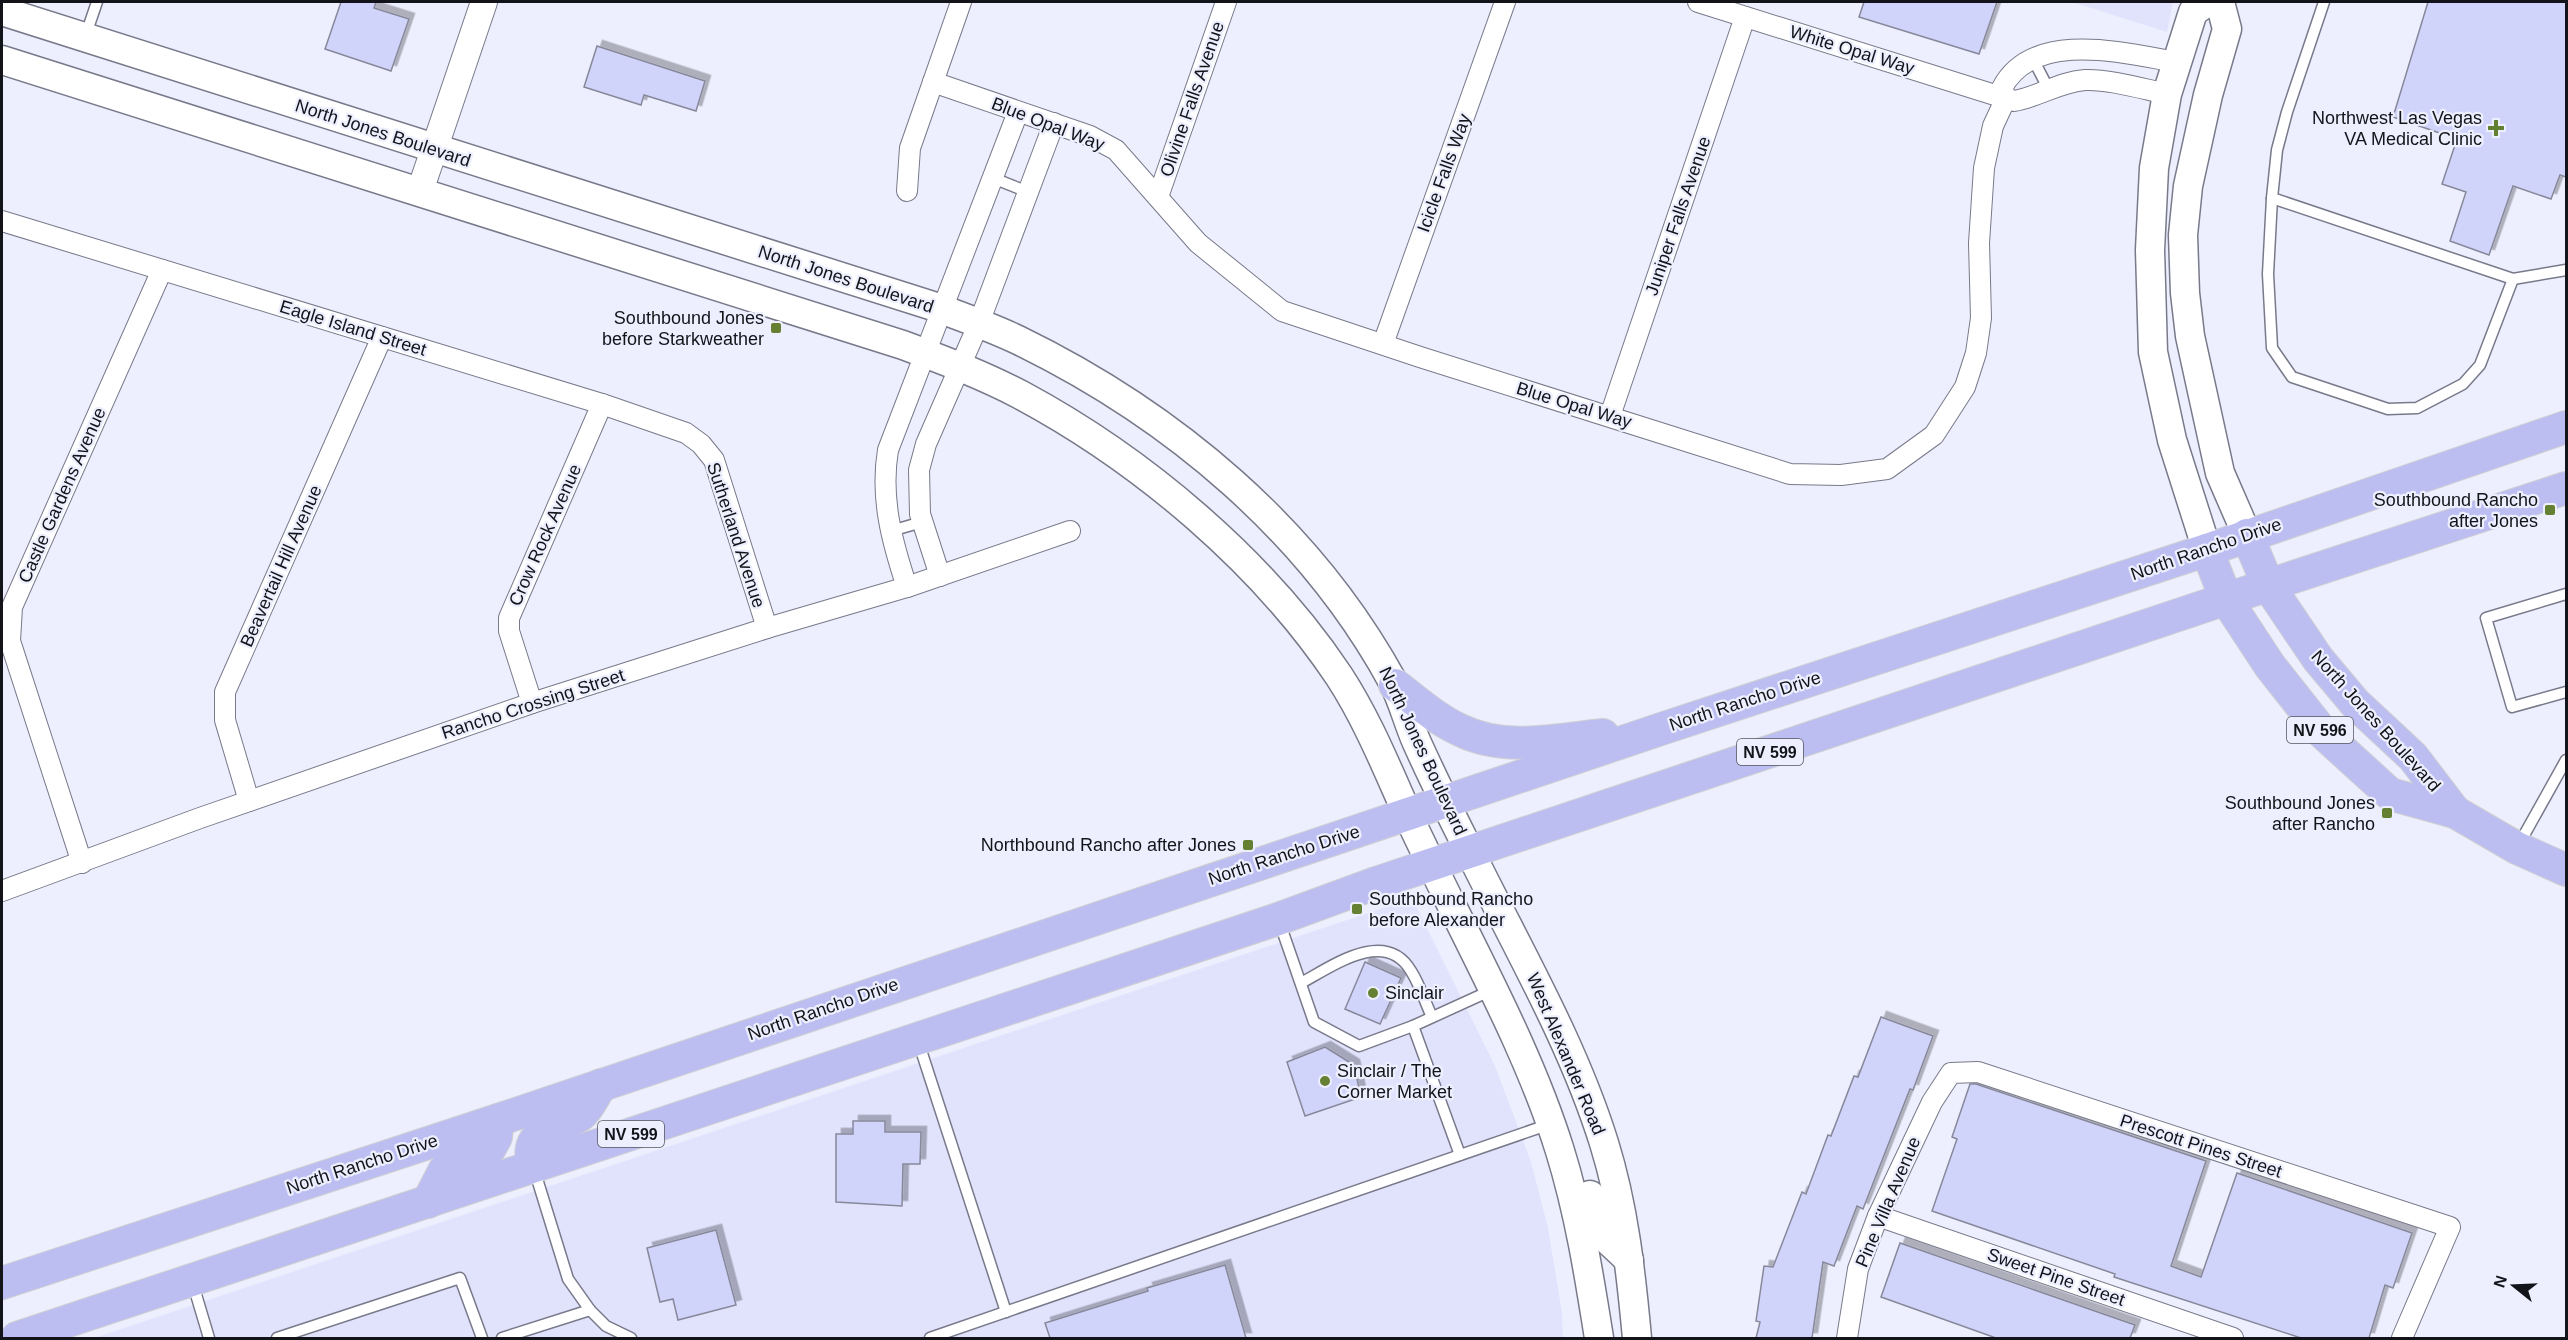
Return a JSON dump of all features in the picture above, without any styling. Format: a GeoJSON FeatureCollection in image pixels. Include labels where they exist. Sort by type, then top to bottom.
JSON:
{"type":"FeatureCollection","features":[{"type":"Feature","properties":{"kind":"main road"},"geometry":{"type":"LineString","coordinates":[[2207,2],[2193,12],[2167,94],[2154,168],[2150,250],[2153,352],[2172,440],[2207,550]]}},
{"type":"Feature","properties":{"kind":"main road"},"geometry":{"type":"LineString","coordinates":[[2220,2],[2227,29],[2208,94],[2188,186],[2183,235],[2185,293],[2190,336],[2220,473],[2247,535]]}},
{"type":"Feature","properties":{"kind":"main road","name":"North Jones Boulevard"},"geometry":{"type":"LineString","coordinates":[[2,11],[943,309],[979,323],[1067,365],[1171,430],[1225,474],[1316,569],[1349,613],[1395,685],[1416,739],[1470,853]]}},
{"type":"Feature","properties":{"kind":"main road"},"geometry":{"type":"LineString","coordinates":[[2,60],[924,353],[1017,393],[1060,417],[1160,488],[1210,528],[1300,624],[1339,676],[1369,727],[1408,815],[1493,990],[1540,1094],[1572,1195],[1599,1338]]}},
{"type":"Feature","properties":{"kind":"main road","name":"North Rancho Drive"},"geometry":{"type":"LineString","coordinates":[[2,1283],[498,1120],[1664,728],[2207,550],[2566,427]]}},
{"type":"Feature","properties":{"kind":"main road","name":"NV 599"},"geometry":{"type":"LineString","coordinates":[[17,1338],[2226,599],[2566,488]]}},
{"type":"Feature","properties":{"kind":"main road","name":"North Jones Boulevard"},"geometry":{"type":"LineString","coordinates":[[2247,535],[2268,585],[2318,659],[2355,703],[2413,757],[2455,812]]}},
{"type":"Feature","properties":{"kind":"main road","name":"North Jones Boulevard"},"geometry":{"type":"LineString","coordinates":[[2207,550],[2226,599],[2264,657],[2323,733],[2390,794],[2455,812],[2517,848],[2566,870]]}},
{"type":"Feature","properties":{"kind":"main road"},"geometry":{"type":"LineString","coordinates":[[1395,685],[1458,730],[1484,738],[1528,743],[1664,728]]}},
{"type":"Feature","properties":{"kind":"main road","name":"West Alexander Road"},"geometry":{"type":"LineString","coordinates":[[1470,853],[1539,986],[1589,1100],[1605,1144],[1617,1192],[1629,1260],[1637,1338]]}},
{"type":"Feature","properties":{"kind":"main road"},"geometry":{"type":"LineString","coordinates":[[533,1166],[532,1152],[542,1134],[550,1127],[580,1116],[601,1085]]}},
{"type":"Feature","properties":{"kind":"main road"},"geometry":{"type":"LineString","coordinates":[[428,1202],[444,1171],[482,1156],[490,1148],[496,1137],[498,1120]]}},
{"type":"Feature","properties":{"kind":"main road"},"geometry":{"type":"LineString","coordinates":[[1550,1124],[1572,1137],[1601,1234],[1629,1260]]}},
{"type":"Feature","properties":{"kind":"street"},"geometry":{"type":"LineString","coordinates":[[420,191],[484,2]]}},
{"type":"Feature","properties":{"kind":"street"},"geometry":{"type":"LineString","coordinates":[[907,191],[910,148],[961,2]]}},
{"type":"Feature","properties":{"kind":"street","name":"Olivine Falls Avenue"},"geometry":{"type":"LineString","coordinates":[[1158,197],[1226,2]]}},
{"type":"Feature","properties":{"kind":"street","name":"Icicle Falls Way"},"geometry":{"type":"LineString","coordinates":[[1383,344],[1505,2]]}},
{"type":"Feature","properties":{"kind":"street","name":"White Opal Way"},"geometry":{"type":"LineString","coordinates":[[1698,2],[2006,98]]}},
{"type":"Feature","properties":{"kind":"street","name":"Juniper Falls Avenue"},"geometry":{"type":"LineString","coordinates":[[1610,416],[1745,17]]}},
{"type":"Feature","properties":{"kind":"street","name":"Blue Opal Way"},"geometry":{"type":"LineString","coordinates":[[933,82],[1090,136],[1116,150],[1198,243],[1282,311],[1790,474],[1841,475],[1887,469],[1934,435],[1965,387],[1976,353],[1981,318],[1979,243],[1984,168],[1993,126],[2006,98],[2002,87],[2010,73],[2033,59],[2062,50],[2103,49],[2176,62]]}},
{"type":"Feature","properties":{"kind":"street"},"geometry":{"type":"LineString","coordinates":[[2006,98],[2014,101],[2026,99],[2048,88],[2085,80],[2167,94]]}},
{"type":"Feature","properties":{"kind":"street"},"geometry":{"type":"LineString","coordinates":[[907,587],[891,531],[884,492],[884,470],[888,450],[1018,112]]}},
{"type":"Feature","properties":{"kind":"street"},"geometry":{"type":"LineString","coordinates":[[940,576],[922,522],[918,489],[919,470],[926,444],[979,323],[1054,123]]}},
{"type":"Feature","properties":{"kind":"street","name":"Eagle Island Street"},"geometry":{"type":"LineString","coordinates":[[2,221],[602,404],[686,433],[701,444]]}},
{"type":"Feature","properties":{"kind":"street","name":"Castle Gardens Avenue"},"geometry":{"type":"LineString","coordinates":[[82,863],[10,641],[12,607],[162,270]]}},
{"type":"Feature","properties":{"kind":"street","name":"Beavertail Hill Avenue"},"geometry":{"type":"LineString","coordinates":[[249,801],[225,720],[225,692],[382,337]]}},
{"type":"Feature","properties":{"kind":"street","name":"Crow Rock Avenue"},"geometry":{"type":"LineString","coordinates":[[532,703],[509,631],[509,618],[602,404]]}},
{"type":"Feature","properties":{"kind":"street","name":"Sutherland Avenue"},"geometry":{"type":"LineString","coordinates":[[701,444],[714,460],[767,628]]}},
{"type":"Feature","properties":{"kind":"street","name":"Rancho Crossing Street"},"geometry":{"type":"LineString","coordinates":[[2,891],[249,801],[532,703],[767,628],[907,587],[1070,531]]}},
{"type":"Feature","properties":{"kind":"street","name":"Prescott Pines Street"},"geometry":{"type":"LineString","coordinates":[[1951,1073],[1978,1072],[2450,1227],[2402,1338]]}},
{"type":"Feature","properties":{"kind":"street","name":"Pine Villa Avenue"},"geometry":{"type":"LineString","coordinates":[[1847,1338],[1858,1269],[1878,1216],[1932,1102],[1951,1073]]}},
{"type":"Feature","properties":{"kind":"street","name":"Sweet Pine Street"},"geometry":{"type":"LineString","coordinates":[[1878,1216],[2233,1338]]}},
{"type":"Feature","properties":{"kind":"lane"},"geometry":{"type":"LineString","coordinates":[[85,38],[98,2]]}},
{"type":"Feature","properties":{"kind":"lane"},"geometry":{"type":"LineString","coordinates":[[2324,2],[2287,112],[2277,150],[2268,274],[2272,348],[2292,377],[2388,409],[2417,408],[2463,384],[2480,365],[2513,279]]}},
{"type":"Feature","properties":{"kind":"lane"},"geometry":{"type":"LineString","coordinates":[[2033,59],[2048,88]]}},
{"type":"Feature","properties":{"kind":"lane"},"geometry":{"type":"LineString","coordinates":[[993,178],[1028,192]]}},
{"type":"Feature","properties":{"kind":"lane"},"geometry":{"type":"LineString","coordinates":[[2272,198],[2513,279],[2566,270]]}},
{"type":"Feature","properties":{"kind":"lane"},"geometry":{"type":"LineString","coordinates":[[891,531],[922,522]]}},
{"type":"Feature","properties":{"kind":"lane"},"geometry":{"type":"LineString","coordinates":[[2566,594],[2486,618],[2512,707],[2566,692]]}},
{"type":"Feature","properties":{"kind":"lane"},"geometry":{"type":"LineString","coordinates":[[2517,848],[2566,760]]}},
{"type":"Feature","properties":{"kind":"lane"},"geometry":{"type":"LineString","coordinates":[[1278,918],[1314,1022],[1359,1046],[1413,1026],[1493,990]]}},
{"type":"Feature","properties":{"kind":"lane"},"geometry":{"type":"LineString","coordinates":[[1301,983],[1358,953],[1376,950],[1395,956],[1410,969],[1432,1017]]}},
{"type":"Feature","properties":{"kind":"lane"},"geometry":{"type":"LineString","coordinates":[[1413,1026],[1460,1155]]}},
{"type":"Feature","properties":{"kind":"lane"},"geometry":{"type":"LineString","coordinates":[[917,1038],[1006,1312]]}},
{"type":"Feature","properties":{"kind":"lane"},"geometry":{"type":"LineString","coordinates":[[930,1338],[1550,1124]]}},
{"type":"Feature","properties":{"kind":"lane"},"geometry":{"type":"LineString","coordinates":[[533,1166],[568,1279],[590,1310],[606,1326],[631,1338]]}},
{"type":"Feature","properties":{"kind":"lane"},"geometry":{"type":"LineString","coordinates":[[277,1338],[460,1278],[482,1338]]}},
{"type":"Feature","properties":{"kind":"lane"},"geometry":{"type":"LineString","coordinates":[[191,1280],[209,1338]]}},
{"type":"Feature","properties":{"kind":"lane"},"geometry":{"type":"LineString","coordinates":[[502,1338],[590,1310]]}},
{"type":"Feature","properties":{"kind":"shaded area"},"geometry":{"type":"Polygon","coordinates":[[[2072,2],[2173,2],[2167,32],[2072,2]]]}},
{"type":"Feature","properties":{"kind":"shaded area"},"geometry":{"type":"Polygon","coordinates":[[[1404,901],[1417,908],[1495,1066],[1531,1162],[1548,1228],[1562,1313],[1563,1338],[94,1338],[1404,901]]]}},
{"type":"Feature","properties":{"kind":"building"},"geometry":{"type":"Polygon","coordinates":[[[341,2],[376,2],[374,8],[409,19],[391,71],[325,49],[341,2]]]}},
{"type":"Feature","properties":{"kind":"building"},"geometry":{"type":"Polygon","coordinates":[[[1864,2],[1997,2],[1979,54],[1859,17],[1864,2]]]}},
{"type":"Feature","properties":{"kind":"building","name":"Northwest Las Vegas VA Medical Clinic"},"geometry":{"type":"Polygon","coordinates":[[[2428,2],[2566,2],[2566,177],[2560,175],[2551,199],[2513,186],[2489,255],[2450,241],[2466,192],[2442,184],[2457,139],[2393,117],[2428,2]]]}},
{"type":"Feature","properties":{"kind":"building"},"geometry":{"type":"Polygon","coordinates":[[[597,46],[705,81],[696,111],[644,95],[641,105],[584,87],[597,46]]]}},
{"type":"Feature","properties":{"kind":"building","name":"Sinclair"},"geometry":{"type":"Polygon","coordinates":[[[1365,962],[1401,978],[1380,1024],[1345,1009],[1365,962]]]}},
{"type":"Feature","properties":{"kind":"building"},"geometry":{"type":"Polygon","coordinates":[[[1881,1017],[1933,1036],[1913,1090],[1910,1089],[1863,1209],[1857,1206],[1834,1266],[1823,1262],[1812,1338],[1756,1338],[1760,1322],[1756,1321],[1764,1266],[1773,1267],[1802,1192],[1806,1194],[1828,1135],[1831,1136],[1854,1076],[1858,1077],[1881,1017]]]}},
{"type":"Feature","properties":{"kind":"building","name":"Sinclair / The Corner Market"},"geometry":{"type":"Polygon","coordinates":[[[1325,1047],[1354,1065],[1361,1097],[1305,1116],[1287,1062],[1325,1047]]]}},
{"type":"Feature","properties":{"kind":"building"},"geometry":{"type":"Polygon","coordinates":[[[1970,1084],[1976,1084],[2206,1161],[2171,1266],[2201,1277],[2237,1173],[2412,1233],[2393,1288],[2385,1285],[2369,1338],[2301,1338],[2114,1277],[2115,1274],[1932,1211],[1957,1139],[1952,1137],[1970,1084]]]}},
{"type":"Feature","properties":{"kind":"building"},"geometry":{"type":"Polygon","coordinates":[[[853,1121],[885,1121],[885,1132],[921,1132],[920,1164],[903,1164],[902,1206],[836,1202],[836,1134],[853,1134],[853,1121]]]}},
{"type":"Feature","properties":{"kind":"building"},"geometry":{"type":"Polygon","coordinates":[[[716,1230],[736,1305],[678,1320],[673,1299],[660,1302],[647,1248],[716,1230]]]}},
{"type":"Feature","properties":{"kind":"building"},"geometry":{"type":"Polygon","coordinates":[[[1900,1243],[2135,1325],[2130,1338],[1996,1338],[1881,1297],[1900,1243]]]}},
{"type":"Feature","properties":{"kind":"building"},"geometry":{"type":"Polygon","coordinates":[[[1225,1265],[1246,1338],[1050,1338],[1045,1323],[1148,1291],[1147,1288],[1225,1265]]]}},
{"type":"Feature","properties":{"kind":"place","name":"Northwest Las Vegas VA Medical Clinic"},"geometry":{"type":"Point","coordinates":[2496,128]}},
{"type":"Feature","properties":{"kind":"place","name":"Southbound Jones before Starkweather"},"geometry":{"type":"Point","coordinates":[776,328]}},
{"type":"Feature","properties":{"kind":"place","name":"Southbound Rancho after Jones"},"geometry":{"type":"Point","coordinates":[2550,510]}},
{"type":"Feature","properties":{"kind":"place","name":"Southbound Jones after Rancho"},"geometry":{"type":"Point","coordinates":[2387,813]}},
{"type":"Feature","properties":{"kind":"place","name":"Northbound Rancho after Jones"},"geometry":{"type":"Point","coordinates":[1248,845]}},
{"type":"Feature","properties":{"kind":"place","name":"Southbound Rancho before Alexander"},"geometry":{"type":"Point","coordinates":[1357,909]}},
{"type":"Feature","properties":{"kind":"place","name":"Sinclair"},"geometry":{"type":"Point","coordinates":[1373,993]}},
{"type":"Feature","properties":{"kind":"place","name":"Sinclair / The Corner Market"},"geometry":{"type":"Point","coordinates":[1325,1081]}}]}
